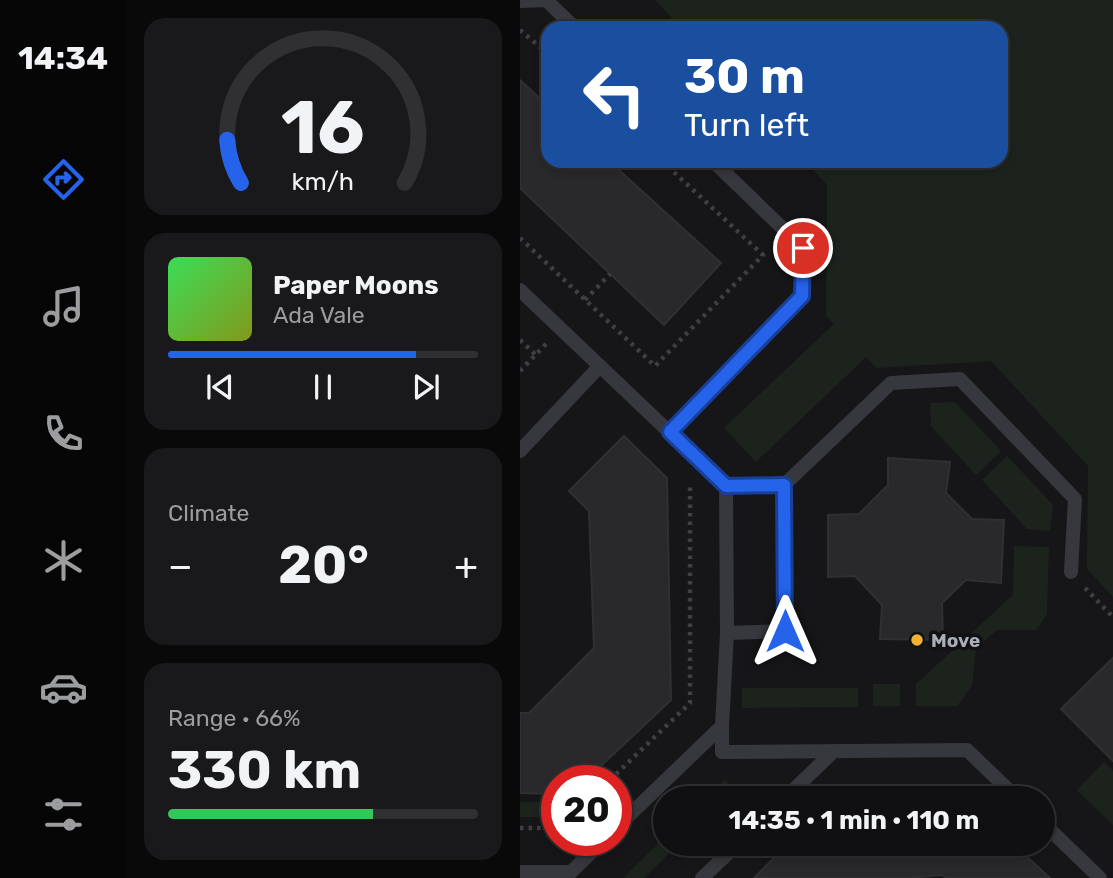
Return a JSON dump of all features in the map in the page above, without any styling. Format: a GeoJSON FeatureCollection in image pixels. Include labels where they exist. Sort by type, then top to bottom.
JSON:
{"type":"FeatureCollection","features":[{"type":"Feature","properties":{"kind":"lane"},"geometry":{"type":"LineString","coordinates":[[520,1],[546,0],[568,21]]}},
{"type":"Feature","properties":{"kind":"lane"},"geometry":{"type":"LineString","coordinates":[[670,432],[802,296],[803,248],[720,168]]}},
{"type":"Feature","properties":{"kind":"lane"},"geometry":{"type":"LineString","coordinates":[[520,290],[726,486],[784,485],[891,383],[960,380],[1075,499],[1071,572]]}},
{"type":"Feature","properties":{"kind":"lane"},"geometry":{"type":"LineString","coordinates":[[520,451],[600,366]]}},
{"type":"Feature","properties":{"kind":"lane"},"geometry":{"type":"LineString","coordinates":[[727,633],[785,631],[784,485]]}},
{"type":"Feature","properties":{"kind":"lane"},"geometry":{"type":"LineString","coordinates":[[726,486],[727,633],[722,752],[967,750],[1004,786]]}},
{"type":"Feature","properties":{"kind":"lane"},"geometry":{"type":"LineString","coordinates":[[632,813],[722,726]]}},
{"type":"Feature","properties":{"kind":"lane"},"geometry":{"type":"LineString","coordinates":[[798,786],[834,751]]}},
{"type":"Feature","properties":{"kind":"lane"},"geometry":{"type":"LineString","coordinates":[[1055,835],[1100,878]]}},
{"type":"Feature","properties":{"kind":"lane"},"geometry":{"type":"LineString","coordinates":[[520,872],[571,875],[589,856]]}},
{"type":"Feature","properties":{"kind":"lane"},"geometry":{"type":"LineString","coordinates":[[703,878],[726,856]]}},
{"type":"Feature","properties":{"kind":"path"},"geometry":{"type":"LineString","coordinates":[[520,30],[541,48]]}},
{"type":"Feature","properties":{"kind":"path"},"geometry":{"type":"LineString","coordinates":[[520,238],[655,366],[763,256],[669,168]]}},
{"type":"Feature","properties":{"kind":"path"},"geometry":{"type":"LineString","coordinates":[[585,300],[610,274]]}},
{"type":"Feature","properties":{"kind":"path"},"geometry":{"type":"LineString","coordinates":[[520,372],[560,328]]}},
{"type":"Feature","properties":{"kind":"path"},"geometry":{"type":"LineString","coordinates":[[520,340],[536,355]]}},
{"type":"Feature","properties":{"kind":"path"},"geometry":{"type":"LineString","coordinates":[[626,765],[690,703],[690,451]]}},
{"type":"Feature","properties":{"kind":"path"},"geometry":{"type":"LineString","coordinates":[[1071,572],[1113,618]]}},
{"type":"Feature","properties":{"kind":"path"},"geometry":{"type":"LineString","coordinates":[[520,828],[541,828]]}},
{"type":"Feature","properties":{"kind":"shaded area"},"geometry":{"type":"Polygon","coordinates":[[[655,0],[1113,0],[1113,597],[1087,569],[1088,466],[991,361],[877,368],[866,357],[756,462],[724,428],[834,324],[826,315],[827,185],[811,168],[1008,168],[1008,21],[674,21],[655,0]]]}},
{"type":"Feature","properties":{"kind":"shaded area"},"geometry":{"type":"Polygon","coordinates":[[[955,402],[1001,451],[976,475],[931,426],[930,403],[955,402]]]}},
{"type":"Feature","properties":{"kind":"shaded area"},"geometry":{"type":"Polygon","coordinates":[[[1007,456],[1053,505],[1050,531],[1027,529],[982,480],[1007,456]]]}},
{"type":"Feature","properties":{"kind":"shaded area"},"geometry":{"type":"Polygon","coordinates":[[[1014,546],[1049,547],[1047,614],[1036,630],[997,630],[976,648],[972,686],[957,706],[916,706],[916,684],[1013,595],[1014,546]]]}},
{"type":"Feature","properties":{"kind":"shaded area"},"geometry":{"type":"Polygon","coordinates":[[[873,684],[900,684],[900,706],[873,706],[873,684]]]}},
{"type":"Feature","properties":{"kind":"shaded area"},"geometry":{"type":"Polygon","coordinates":[[[742,688],[858,688],[858,707],[742,708],[742,688]]]}},
{"type":"Feature","properties":{"kind":"shaded area"},"geometry":{"type":"Polygon","coordinates":[[[1104,762],[1113,771],[1113,825],[1077,790],[1104,762]]]}},
{"type":"Feature","properties":{"kind":"shaded area"},"geometry":{"type":"Polygon","coordinates":[[[725,779],[731,786],[718,786],[725,779]]]}},
{"type":"Feature","properties":{"kind":"shaded area"},"geometry":{"type":"Polygon","coordinates":[[[520,802],[541,802],[541,817],[520,817],[520,802]]]}},
{"type":"Feature","properties":{"kind":"shaded area"},"geometry":{"type":"Polygon","coordinates":[[[653,849],[653,856],[667,856],[644,878],[623,878],[653,849]]]}},
{"type":"Feature","properties":{"kind":"building"},"geometry":{"type":"Polygon","coordinates":[[[520,80],[541,100],[541,168],[617,168],[721,263],[664,325],[520,188],[520,80]]]}},
{"type":"Feature","properties":{"kind":"building"},"geometry":{"type":"Polygon","coordinates":[[[624,436],[667,478],[671,700],[602,765],[541,765],[541,794],[520,793],[520,713],[529,713],[594,648],[589,511],[569,491],[624,436]]]}},
{"type":"Feature","properties":{"kind":"building"},"geometry":{"type":"Polygon","coordinates":[[[888,458],[950,462],[946,493],[972,519],[1004,520],[1001,583],[966,580],[942,603],[943,640],[880,639],[882,605],[855,576],[828,577],[828,515],[859,514],[888,485],[888,458]]]}},
{"type":"Feature","properties":{"kind":"building"},"geometry":{"type":"Polygon","coordinates":[[[1114,657],[1114,762],[1061,709],[1114,657]]]}},
{"type":"Feature","properties":{"kind":"building"},"geometry":{"type":"Polygon","coordinates":[[[776,856],[1026,856],[1050,878],[946,878],[942,875],[906,878],[754,878],[776,856]]]}},
{"type":"Feature","properties":{"kind":"place","name":"Move"},"geometry":{"type":"Point","coordinates":[917,640]}},
{"type":"Feature","properties":{"kind":"route"},"geometry":{"type":"LineString","coordinates":[[785,631],[784,485],[726,486],[670,432],[802,296],[803,248]]}}]}
